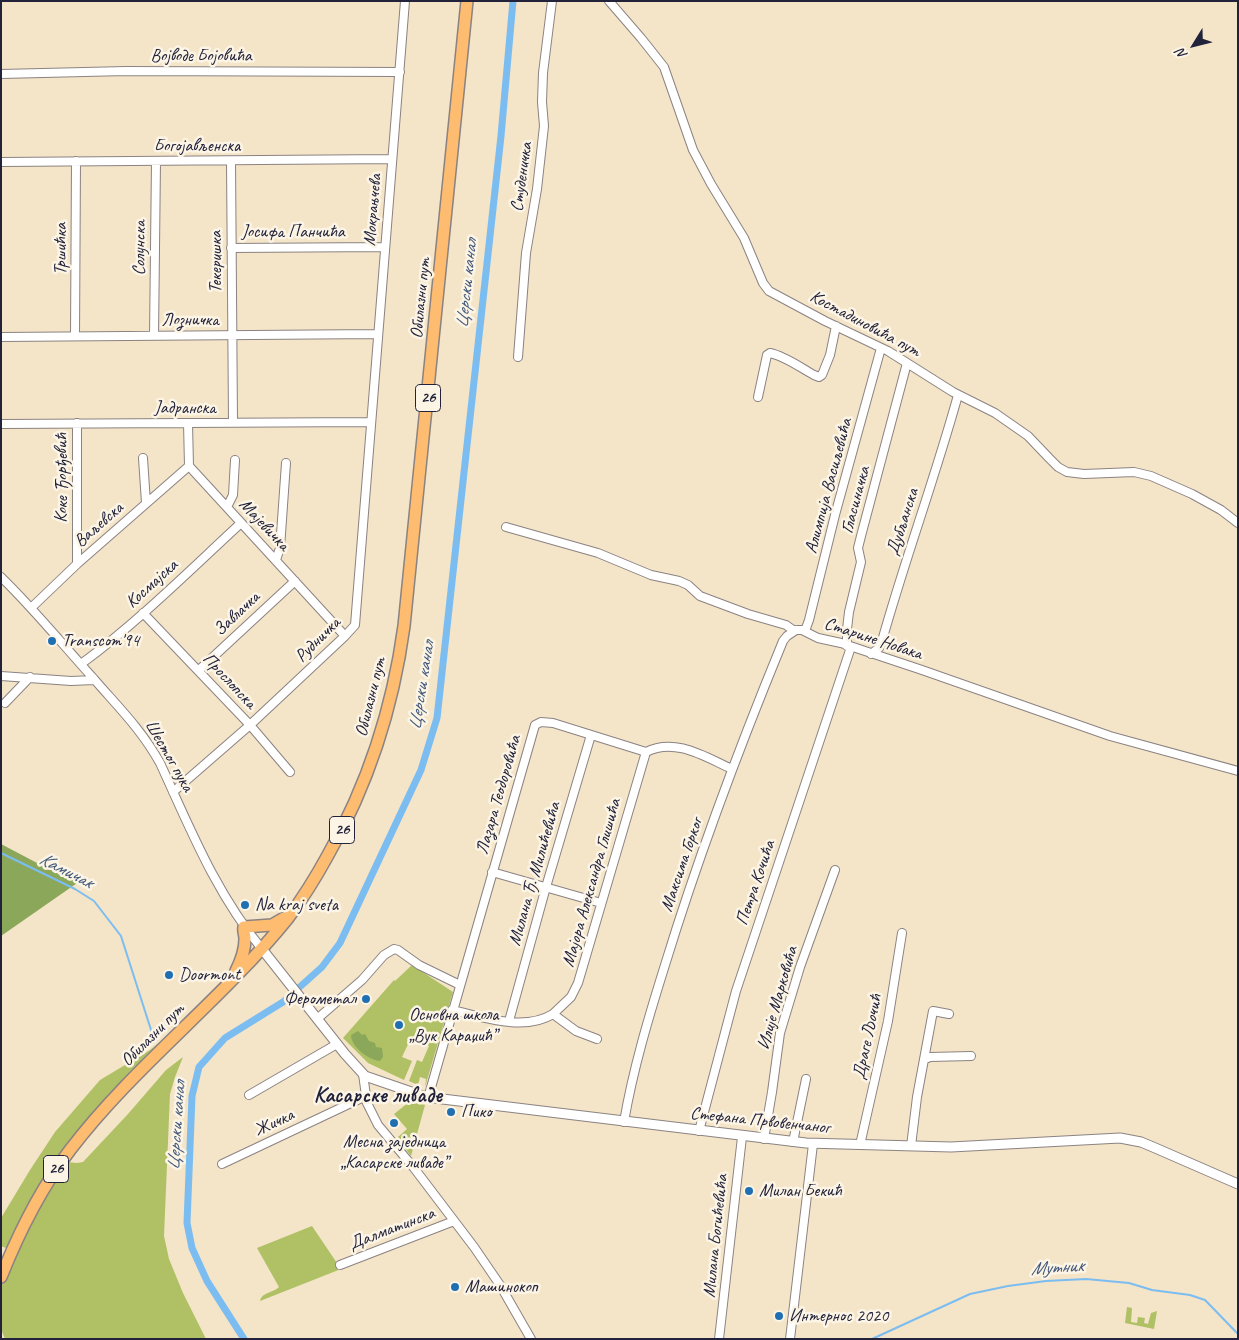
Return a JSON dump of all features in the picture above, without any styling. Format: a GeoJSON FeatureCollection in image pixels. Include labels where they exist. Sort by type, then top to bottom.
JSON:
{"type":"FeatureCollection","features":[{"type":"Feature","properties":{"kind":"main road","name":"Обилазни пут"},"geometry":{"type":"LineString","coordinates":[[1,1277],[29,1216],[45,1187],[70,1150],[122,1091],[262,949],[291,913],[320,869],[354,806],[376,753],[385,723],[402,640],[410,574],[467,1]]}},
{"type":"Feature","properties":{"kind":"main road"},"geometry":{"type":"LineString","coordinates":[[234,977],[244,951],[244,927],[272,925],[291,913]]}},
{"type":"Feature","properties":{"kind":"street","name":"Мокрањчева"},"geometry":{"type":"LineString","coordinates":[[370,422],[405,1]]}},
{"type":"Feature","properties":{"kind":"street","name":"Студеничка"},"geometry":{"type":"LineString","coordinates":[[518,357],[526,253],[537,189],[544,126],[542,102],[543,73],[552,1]]}},
{"type":"Feature","properties":{"kind":"street","name":"Костадиновића пут"},"geometry":{"type":"LineString","coordinates":[[609,1],[664,67],[693,150],[710,184],[744,238],[769,291],[881,348],[958,395],[978,403],[1017,427],[1058,467],[1067,472],[1084,474],[1134,472],[1151,476],[1192,494],[1238,522]]}},
{"type":"Feature","properties":{"kind":"street","name":"Војводе Бојовића"},"geometry":{"type":"LineString","coordinates":[[1,74],[126,71],[400,72]]}},
{"type":"Feature","properties":{"kind":"street","name":"Богојављенска"},"geometry":{"type":"LineString","coordinates":[[1,162],[392,159]]}},
{"type":"Feature","properties":{"kind":"street","name":"Солунска"},"geometry":{"type":"LineString","coordinates":[[154,336],[156,161]]}},
{"type":"Feature","properties":{"kind":"street","name":"Текеришка"},"geometry":{"type":"LineString","coordinates":[[231,161],[233,422]]}},
{"type":"Feature","properties":{"kind":"street","name":"Тршићка"},"geometry":{"type":"LineString","coordinates":[[75,336],[76,162]]}},
{"type":"Feature","properties":{"kind":"street","name":"Јосифа Панчића"},"geometry":{"type":"LineString","coordinates":[[231,248],[385,247]]}},
{"type":"Feature","properties":{"kind":"street"},"geometry":{"type":"LineString","coordinates":[[758,398],[767,355],[776,354],[814,375],[819,377],[822,375],[830,355],[836,326]]}},
{"type":"Feature","properties":{"kind":"street","name":"Лозничка"},"geometry":{"type":"LineString","coordinates":[[1,337],[378,334]]}},
{"type":"Feature","properties":{"kind":"street","name":"Алимпија Васиљевића"},"geometry":{"type":"LineString","coordinates":[[805,631],[881,348]]}},
{"type":"Feature","properties":{"kind":"street","name":"Гласиначка"},"geometry":{"type":"LineString","coordinates":[[849,646],[846,629],[861,562],[858,548],[907,363]]}},
{"type":"Feature","properties":{"kind":"street","name":"Дубљанска"},"geometry":{"type":"LineString","coordinates":[[870,654],[879,648],[882,642],[897,586],[916,535],[958,395]]}},
{"type":"Feature","properties":{"kind":"street","name":"Јадранска"},"geometry":{"type":"LineString","coordinates":[[1,424],[370,422]]}},
{"type":"Feature","properties":{"kind":"street","name":"Рудничка"},"geometry":{"type":"LineString","coordinates":[[173,792],[250,725],[355,625],[370,422]]}},
{"type":"Feature","properties":{"kind":"street","name":"Коке Ђорђевић"},"geometry":{"type":"LineString","coordinates":[[77,423],[77,564]]}},
{"type":"Feature","properties":{"kind":"street"},"geometry":{"type":"LineString","coordinates":[[188,423],[189,466]]}},
{"type":"Feature","properties":{"kind":"street"},"geometry":{"type":"LineString","coordinates":[[143,458],[146,503]]}},
{"type":"Feature","properties":{"kind":"street"},"geometry":{"type":"LineString","coordinates":[[226,507],[233,495],[236,460]]}},
{"type":"Feature","properties":{"kind":"street"},"geometry":{"type":"LineString","coordinates":[[276,560],[280,548],[286,463]]}},
{"type":"Feature","properties":{"kind":"street","name":"Мајевичка"},"geometry":{"type":"LineString","coordinates":[[189,466],[345,636]]}},
{"type":"Feature","properties":{"kind":"street","name":"Ваљевска"},"geometry":{"type":"LineString","coordinates":[[32,608],[77,564],[189,466]]}},
{"type":"Feature","properties":{"kind":"street","name":"Космајска"},"geometry":{"type":"LineString","coordinates":[[80,664],[109,643],[241,523]]}},
{"type":"Feature","properties":{"kind":"street","name":"Старине Новака"},"geometry":{"type":"LineString","coordinates":[[506,527],[598,553],[651,575],[679,581],[688,585],[700,596],[748,614],[786,625],[796,630],[805,631],[814,637],[849,646],[922,670],[1110,736],[1238,771]]}},
{"type":"Feature","properties":{"kind":"street","name":"Шестог пука"},"geometry":{"type":"LineString","coordinates":[[1,577],[32,608],[144,736],[160,763],[220,890],[244,927],[262,949]]}},
{"type":"Feature","properties":{"kind":"street","name":"Завлачка"},"geometry":{"type":"LineString","coordinates":[[199,670],[295,581]]}},
{"type":"Feature","properties":{"kind":"street","name":"Прослопска"},"geometry":{"type":"LineString","coordinates":[[143,613],[250,725],[290,772]]}},
{"type":"Feature","properties":{"kind":"street","name":"Максима Горког"},"geometry":{"type":"LineString","coordinates":[[624,1122],[634,1073],[692,877],[783,641],[796,630]]}},
{"type":"Feature","properties":{"kind":"street","name":"Петра Кочића"},"geometry":{"type":"LineString","coordinates":[[699,1131],[739,982],[849,646]]}},
{"type":"Feature","properties":{"kind":"street"},"geometry":{"type":"LineString","coordinates":[[1,676],[71,681],[94,680]]}},
{"type":"Feature","properties":{"kind":"street"},"geometry":{"type":"LineString","coordinates":[[5,703],[30,677]]}},
{"type":"Feature","properties":{"kind":"street","name":"Лазара Теодоровића"},"geometry":{"type":"LineString","coordinates":[[428,1098],[535,726],[542,722],[553,723],[646,752]]}},
{"type":"Feature","properties":{"kind":"street","name":"Милана Ђ. Милићевића"},"geometry":{"type":"LineString","coordinates":[[509,1022],[590,735]]}},
{"type":"Feature","properties":{"kind":"street"},"geometry":{"type":"LineString","coordinates":[[646,752],[659,746],[672,746],[691,751],[732,770]]}},
{"type":"Feature","properties":{"kind":"street","name":"Мајора Александра Глишића"},"geometry":{"type":"LineString","coordinates":[[553,1014],[567,1002],[574,992],[646,752]]}},
{"type":"Feature","properties":{"kind":"street","name":"Илије Марковића"},"geometry":{"type":"LineString","coordinates":[[764,1139],[780,1033],[798,974],[835,870]]}},
{"type":"Feature","properties":{"kind":"street"},"geometry":{"type":"LineString","coordinates":[[492,872],[601,904]]}},
{"type":"Feature","properties":{"kind":"street","name":"Драге Љочић"},"geometry":{"type":"LineString","coordinates":[[860,1146],[891,1007],[902,933]]}},
{"type":"Feature","properties":{"kind":"street","name":"Стефана Првовенчаног"},"geometry":{"type":"LineString","coordinates":[[262,949],[317,1020],[363,1074],[380,1082],[428,1098],[813,1144],[960,1147],[1128,1139],[1153,1147],[1238,1184]]}},
{"type":"Feature","properties":{"kind":"street"},"geometry":{"type":"LineString","coordinates":[[317,1020],[355,987],[384,955],[391,950],[398,950],[419,965],[460,985]]}},
{"type":"Feature","properties":{"kind":"street"},"geometry":{"type":"LineString","coordinates":[[452,1010],[509,1022],[538,1020],[553,1014],[576,1031],[597,1039]]}},
{"type":"Feature","properties":{"kind":"street"},"geometry":{"type":"LineString","coordinates":[[911,1146],[913,1121],[933,1012],[948,1014]]}},
{"type":"Feature","properties":{"kind":"street"},"geometry":{"type":"LineString","coordinates":[[249,1095],[337,1044]]}},
{"type":"Feature","properties":{"kind":"street"},"geometry":{"type":"LineString","coordinates":[[925,1059],[930,1057],[971,1056]]}},
{"type":"Feature","properties":{"kind":"street","name":"Далматинска"},"geometry":{"type":"LineString","coordinates":[[363,1074],[370,1111],[378,1125],[454,1221],[500,1285],[531,1339]]}},
{"type":"Feature","properties":{"kind":"street"},"geometry":{"type":"LineString","coordinates":[[793,1142],[806,1079]]}},
{"type":"Feature","properties":{"kind":"street","name":"Жичка"},"geometry":{"type":"LineString","coordinates":[[222,1164],[366,1096]]}},
{"type":"Feature","properties":{"kind":"street","name":"Милана Богићевића"},"geometry":{"type":"LineString","coordinates":[[720,1339],[742,1136]]}},
{"type":"Feature","properties":{"kind":"street"},"geometry":{"type":"LineString","coordinates":[[790,1339],[813,1144]]}},
{"type":"Feature","properties":{"kind":"street","name":"Далматинска"},"geometry":{"type":"LineString","coordinates":[[340,1265],[454,1221]]}},
{"type":"Feature","properties":{"kind":"green space"},"geometry":{"type":"Polygon","coordinates":[[[1,844],[39,864],[80,881],[1,936],[1,844]]]}},
{"type":"Feature","properties":{"kind":"green space","name":"Основна школа „Вук Караџић”"},"geometry":{"type":"Polygon","coordinates":[[[412,965],[453,992],[425,1087],[426,1079],[420,1077],[418,1085],[409,1081],[417,1060],[422,1062],[429,1046],[423,1043],[423,1040],[411,1038],[402,1057],[412,1061],[404,1080],[368,1063],[343,1038],[394,980],[412,965]]]}},
{"type":"Feature","properties":{"kind":"green space"},"geometry":{"type":"Polygon","coordinates":[[[358,1031],[362,1035],[365,1034],[369,1041],[375,1043],[376,1047],[382,1048],[383,1057],[380,1061],[366,1055],[354,1044],[351,1035],[358,1031]]]}},
{"type":"Feature","properties":{"kind":"green space"},"geometry":{"type":"Polygon","coordinates":[[[166,1037],[89,1121],[8,1247],[1,1246],[1,1218],[55,1132],[100,1080],[150,1050],[166,1037]]]}},
{"type":"Feature","properties":{"kind":"green space"},"geometry":{"type":"Polygon","coordinates":[[[183,1057],[170,1094],[164,1236],[169,1259],[183,1293],[206,1339],[5,1339],[1,1329],[1,1287],[26,1226],[67,1162],[83,1162],[166,1070],[183,1057]]]}},
{"type":"Feature","properties":{"kind":"green space"},"geometry":{"type":"Polygon","coordinates":[[[409,1102],[425,1105],[411,1156],[398,1137],[407,1129],[394,1114],[409,1102]]]}},
{"type":"Feature","properties":{"kind":"green space"},"geometry":{"type":"Polygon","coordinates":[[[312,1226],[341,1269],[260,1301],[265,1294],[279,1287],[257,1248],[312,1226]]]}},
{"type":"Feature","properties":{"kind":"green space"},"geometry":{"type":"Polygon","coordinates":[[[1127,1307],[1132,1308],[1131,1322],[1137,1323],[1138,1317],[1145,1318],[1144,1323],[1148,1324],[1151,1313],[1157,1311],[1154,1329],[1125,1323],[1127,1307]]]}},
{"type":"Feature","properties":{"kind":"waterway","name":"Церски канал"},"geometry":{"type":"LineString","coordinates":[[244,1339],[207,1281],[192,1248],[187,1223],[192,1096],[199,1067],[225,1038],[283,1002],[322,967],[340,943],[421,770],[437,718],[501,136],[513,1]]}},
{"type":"Feature","properties":{"kind":"waterway","name":"Камичак"},"geometry":{"type":"LineString","coordinates":[[1,853],[75,889],[94,901],[121,936],[152,1033]]}},
{"type":"Feature","properties":{"kind":"waterway","name":"Мутник"},"geometry":{"type":"LineString","coordinates":[[872,1339],[970,1294],[1046,1281],[1086,1279],[1129,1283],[1152,1290],[1190,1295],[1205,1300],[1238,1334]]}},
{"type":"Feature","properties":{"kind":"place","name":"Transcom'94"},"geometry":{"type":"Point","coordinates":[52,641]}},
{"type":"Feature","properties":{"kind":"place","name":"Na kraj sveta"},"geometry":{"type":"Point","coordinates":[245,905]}},
{"type":"Feature","properties":{"kind":"place","name":"Doormont"},"geometry":{"type":"Point","coordinates":[169,975]}},
{"type":"Feature","properties":{"kind":"place","name":"Ферометал"},"geometry":{"type":"Point","coordinates":[366,999]}},
{"type":"Feature","properties":{"kind":"place","name":"Основна школа „Вук Караџић”"},"geometry":{"type":"Point","coordinates":[399,1025]}},
{"type":"Feature","properties":{"kind":"place","name":"Пико"},"geometry":{"type":"Point","coordinates":[451,1112]}},
{"type":"Feature","properties":{"kind":"place","name":"Месна заједница „Касарске ливаде”"},"geometry":{"type":"Point","coordinates":[394,1123]}},
{"type":"Feature","properties":{"kind":"place","name":"Милан Бекић"},"geometry":{"type":"Point","coordinates":[749,1191]}},
{"type":"Feature","properties":{"kind":"place","name":"Машинокоп"},"geometry":{"type":"Point","coordinates":[455,1287]}},
{"type":"Feature","properties":{"kind":"place","name":"Интернос 2020"},"geometry":{"type":"Point","coordinates":[779,1316]}},
{"type":"Feature","properties":{"kind":"district","name":"Касарске ливаде"},"geometry":{"type":"Point","coordinates":[378,1096]}}]}
